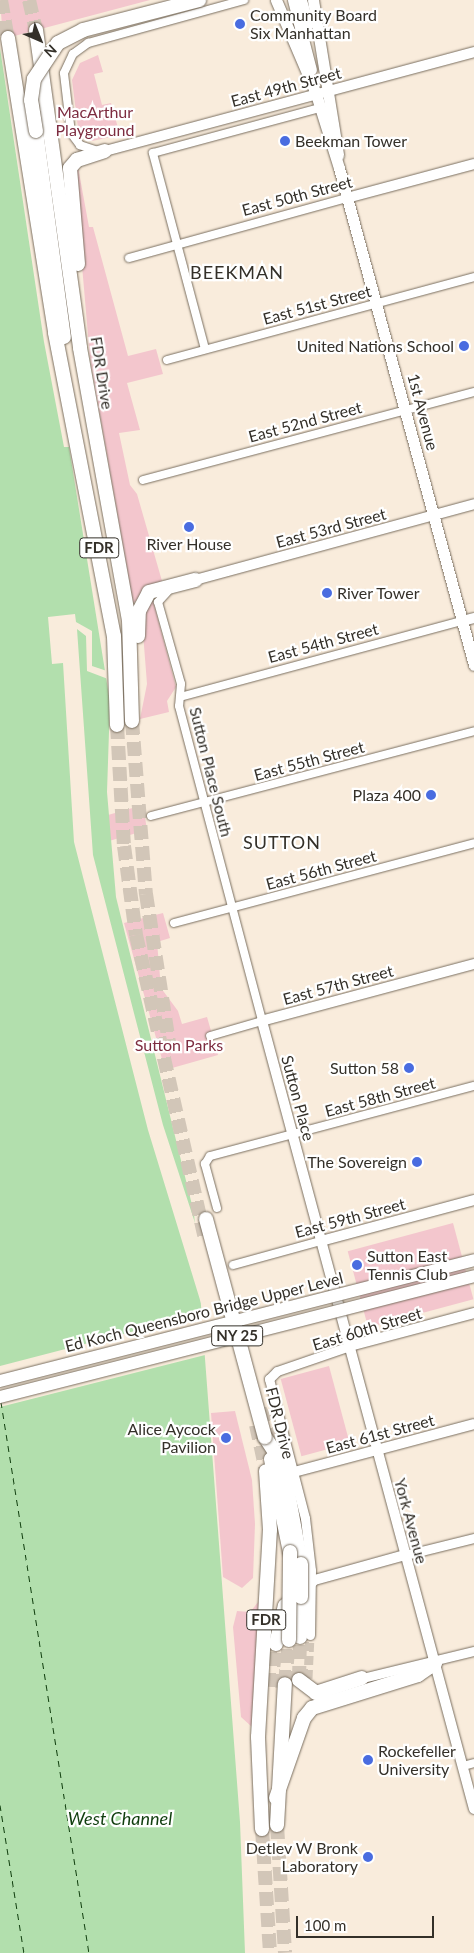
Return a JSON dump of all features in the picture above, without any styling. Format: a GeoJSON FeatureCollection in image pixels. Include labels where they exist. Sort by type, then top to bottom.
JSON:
{"type":"FeatureCollection","features":[{"type":"Feature","properties":{"kind":"highway"},"geometry":{"type":"LineString","coordinates":[[64,373],[62,321],[31,100],[34,80],[58,43],[84,30],[199,0]]}},
{"type":"Feature","properties":{"kind":"highway","name":"FDR Drive"},"geometry":{"type":"LineString","coordinates":[[36,30],[76,317],[133,666],[132,721]]}},
{"type":"Feature","properties":{"kind":"highway","name":"FDR"},"geometry":{"type":"LineString","coordinates":[[8,38],[64,373],[114,636],[117,725]]}},
{"type":"Feature","properties":{"kind":"highway"},"geometry":{"type":"LineString","coordinates":[[76,317],[79,270],[70,168],[77,160],[105,150]]}},
{"type":"Feature","properties":{"kind":"highway"},"geometry":{"type":"LineString","coordinates":[[133,666],[139,611],[146,595],[162,585],[195,580]]}},
{"type":"Feature","properties":{"kind":"highway","name":"FDR Drive"},"geometry":{"type":"LineString","coordinates":[[206,1219],[265,1437],[283,1465],[288,1504]]}},
{"type":"Feature","properties":{"kind":"highway","name":"NY 25"},"geometry":{"type":"LineString","coordinates":[[0,1376],[474,1256]]}},
{"type":"Feature","properties":{"kind":"highway","name":"Ed Koch Queensboro Bridge Upper Level"},"geometry":{"type":"LineString","coordinates":[[0,1381],[474,1260]]}},
{"type":"Feature","properties":{"kind":"highway","name":"Ed Koch Queensboro Bridge Upper Level"},"geometry":{"type":"LineString","coordinates":[[0,1392],[474,1272]]}},
{"type":"Feature","properties":{"kind":"highway","name":"NY 25"},"geometry":{"type":"LineString","coordinates":[[0,1396],[474,1276]]}},
{"type":"Feature","properties":{"kind":"highway"},"geometry":{"type":"LineString","coordinates":[[284,1452],[294,1472]]}},
{"type":"Feature","properties":{"kind":"highway","name":"FDR Drive"},"geometry":{"type":"LineString","coordinates":[[262,1829],[260,1770],[270,1546],[266,1471]]}},
{"type":"Feature","properties":{"kind":"highway"},"geometry":{"type":"LineString","coordinates":[[288,1504],[300,1564],[302,1597],[294,1639]]}},
{"type":"Feature","properties":{"kind":"highway","name":"FDR"},"geometry":{"type":"LineString","coordinates":[[288,1504],[294,1639]]}},
{"type":"Feature","properties":{"kind":"highway"},"geometry":{"type":"LineString","coordinates":[[294,1639],[285,1606],[311,1581]]}},
{"type":"Feature","properties":{"kind":"highway"},"geometry":{"type":"LineString","coordinates":[[276,1798],[309,1710],[418,1675],[435,1663]]}},
{"type":"Feature","properties":{"kind":"highway"},"geometry":{"type":"LineString","coordinates":[[304,1679],[316,1693],[362,1678]]}},
{"type":"Feature","properties":{"kind":"highway"},"geometry":{"type":"LineString","coordinates":[[277,1825],[276,1798],[285,1684]]}},
{"type":"Feature","properties":{"kind":"highway"},"geometry":{"type":"LineString","coordinates":[[260,1770],[270,1687]]}},
{"type":"Feature","properties":{"kind":"main road","name":"1st Avenue"},"geometry":{"type":"LineString","coordinates":[[276,0],[316,94],[339,168],[474,665]]}},
{"type":"Feature","properties":{"kind":"main road"},"geometry":{"type":"LineString","coordinates":[[293,0],[316,94]]}},
{"type":"Feature","properties":{"kind":"main road"},"geometry":{"type":"LineString","coordinates":[[301,0],[328,91]]}},
{"type":"Feature","properties":{"kind":"main road","name":"1st Avenue"},"geometry":{"type":"LineString","coordinates":[[313,0],[339,168]]}},
{"type":"Feature","properties":{"kind":"main road","name":"East 49th Street"},"geometry":{"type":"LineString","coordinates":[[105,150],[474,52]]}},
{"type":"Feature","properties":{"kind":"main road","name":"East 50th Street"},"geometry":{"type":"LineString","coordinates":[[347,198],[474,164]]}},
{"type":"Feature","properties":{"kind":"main road","name":"East 53rd Street"},"geometry":{"type":"LineString","coordinates":[[195,580],[474,504]]}},
{"type":"Feature","properties":{"kind":"main road","name":"East 54th Street"},"geometry":{"type":"LineString","coordinates":[[462,621],[474,618]]}},
{"type":"Feature","properties":{"kind":"main road","name":"East 57th Street"},"geometry":{"type":"LineString","coordinates":[[262,1021],[474,964]]}},
{"type":"Feature","properties":{"kind":"main road","name":"Sutton Place"},"geometry":{"type":"LineString","coordinates":[[262,1021],[321,1241]]}},
{"type":"Feature","properties":{"kind":"main road","name":"East 59th Street"},"geometry":{"type":"LineString","coordinates":[[321,1241],[474,1200]]}},
{"type":"Feature","properties":{"kind":"main road","name":"York Avenue"},"geometry":{"type":"LineString","coordinates":[[321,1241],[474,1809]]}},
{"type":"Feature","properties":{"kind":"main road","name":"East 60th Street"},"geometry":{"type":"LineString","coordinates":[[350,1346],[474,1313]]}},
{"type":"Feature","properties":{"kind":"main road","name":"East 61st Street"},"geometry":{"type":"LineString","coordinates":[[294,1472],[474,1424]]}},
{"type":"Feature","properties":{"kind":"main road"},"geometry":{"type":"LineString","coordinates":[[311,1581],[405,1555]]}},
{"type":"Feature","properties":{"kind":"street"},"geometry":{"type":"LineString","coordinates":[[105,150],[84,147],[71,133],[65,67],[88,43],[244,0]]}},
{"type":"Feature","properties":{"kind":"street"},"geometry":{"type":"LineString","coordinates":[[205,349],[153,153],[320,108]]}},
{"type":"Feature","properties":{"kind":"street","name":"East 50th Street"},"geometry":{"type":"LineString","coordinates":[[129,258],[347,198]]}},
{"type":"Feature","properties":{"kind":"street","name":"East 51st Street"},"geometry":{"type":"LineString","coordinates":[[167,360],[474,277]]}},
{"type":"Feature","properties":{"kind":"street","name":"East 52nd Street"},"geometry":{"type":"LineString","coordinates":[[143,480],[474,392]]}},
{"type":"Feature","properties":{"kind":"street","name":"Sutton Place South"},"geometry":{"type":"LineString","coordinates":[[195,580],[158,600],[182,684],[180,697],[204,803],[262,1021]]}},
{"type":"Feature","properties":{"kind":"street","name":"East 54th Street"},"geometry":{"type":"LineString","coordinates":[[180,697],[462,621]]}},
{"type":"Feature","properties":{"kind":"street","name":"East 55th Street"},"geometry":{"type":"LineString","coordinates":[[151,816],[474,732]]}},
{"type":"Feature","properties":{"kind":"street","name":"East 56th Street"},"geometry":{"type":"LineString","coordinates":[[174,923],[474,842]]}},
{"type":"Feature","properties":{"kind":"street","name":"East 57th Street"},"geometry":{"type":"LineString","coordinates":[[210,1036],[262,1021]]}},
{"type":"Feature","properties":{"kind":"street","name":"East 58th Street"},"geometry":{"type":"LineString","coordinates":[[217,1208],[206,1160],[474,1086]]}},
{"type":"Feature","properties":{"kind":"street","name":"East 59th Street"},"geometry":{"type":"LineString","coordinates":[[233,1265],[321,1241]]}},
{"type":"Feature","properties":{"kind":"street","name":"East 60th Street"},"geometry":{"type":"LineString","coordinates":[[271,1376],[350,1346]]}},
{"type":"Feature","properties":{"kind":"street","name":"FDR Drive"},"geometry":{"type":"LineString","coordinates":[[271,1376],[305,1518],[311,1581],[294,1639]]}},
{"type":"Feature","properties":{"kind":"street"},"geometry":{"type":"LineString","coordinates":[[405,1555],[474,1538]]}},
{"type":"Feature","properties":{"kind":"street"},"geometry":{"type":"LineString","coordinates":[[362,1678],[435,1663],[474,1651]]}},
{"type":"Feature","properties":{"kind":"street"},"geometry":{"type":"LineString","coordinates":[[463,1766],[474,1763]]}},
{"type":"Feature","properties":{"kind":"green space"},"geometry":{"type":"Polygon","coordinates":[[[0,0],[150,0],[3,39],[0,0]]]}},
{"type":"Feature","properties":{"kind":"green space","name":"MacArthur Playground"},"geometry":{"type":"Polygon","coordinates":[[[98,55],[103,72],[94,74],[102,105],[111,103],[120,135],[92,141],[78,128],[72,80],[80,63],[98,55]]]}},
{"type":"Feature","properties":{"kind":"green space"},"geometry":{"type":"Polygon","coordinates":[[[78,167],[89,227],[93,227],[128,356],[156,349],[163,374],[127,383],[140,430],[119,433],[130,485],[137,494],[162,581],[133,603],[90,358],[74,173],[78,167]]]}},
{"type":"Feature","properties":{"kind":"green space"},"geometry":{"type":"Polygon","coordinates":[[[152,597],[176,687],[167,701],[169,712],[140,719],[147,684],[142,620],[152,597]]]}},
{"type":"Feature","properties":{"kind":"green space"},"geometry":{"type":"Polygon","coordinates":[[[143,805],[147,830],[109,841],[108,815],[143,805]]]}},
{"type":"Feature","properties":{"kind":"green space","name":"Sutton Parks"},"geometry":{"type":"Polygon","coordinates":[[[163,913],[170,938],[157,942],[161,988],[178,1011],[182,1024],[207,1017],[218,1055],[165,1070],[124,923],[163,913]]]}},
{"type":"Feature","properties":{"kind":"green space"},"geometry":{"type":"Polygon","coordinates":[[[453,1223],[473,1299],[368,1328],[348,1251],[453,1223]]]}},
{"type":"Feature","properties":{"kind":"green space"},"geometry":{"type":"Polygon","coordinates":[[[329,1366],[350,1443],[301,1456],[281,1379],[329,1366]]]}},
{"type":"Feature","properties":{"kind":"green space"},"geometry":{"type":"Polygon","coordinates":[[[235,1411],[252,1480],[255,1524],[253,1578],[242,1588],[223,1577],[211,1413],[235,1411]]]}},
{"type":"Feature","properties":{"kind":"green space"},"geometry":{"type":"Polygon","coordinates":[[[259,1601],[252,1727],[241,1717],[233,1627],[237,1611],[250,1612],[259,1601]]]}},
{"type":"Feature","properties":{"kind":"water","name":"West Channel"},"geometry":{"type":"Polygon","coordinates":[[[0,48],[44,342],[64,447],[69,447],[110,702],[107,792],[116,897],[194,1213],[240,1822],[245,1953],[0,1953],[0,48]]]}},
{"type":"Feature","properties":{"kind":"pier"},"geometry":{"type":"Polygon","coordinates":[[[75,614],[76,622],[92,631],[92,666],[107,671],[108,679],[87,671],[86,636],[77,629],[93,855],[163,1125],[197,1229],[209,1354],[0,1407],[0,1366],[204,1313],[148,1130],[74,842],[63,663],[52,664],[48,617],[75,614]]]}},
{"type":"Feature","properties":{"kind":"ferry route"},"geometry":{"type":"LineString","coordinates":[[1,1402],[89,1953]]}},
{"type":"Feature","properties":{"kind":"ferry route"},"geometry":{"type":"LineString","coordinates":[[0,1805],[24,1953]]}},
{"type":"Feature","properties":{"kind":"tunnel"},"geometry":{"type":"LineString","coordinates":[[1,0],[8,38]]}},
{"type":"Feature","properties":{"kind":"tunnel"},"geometry":{"type":"LineString","coordinates":[[29,0],[36,30]]}},
{"type":"Feature","properties":{"kind":"tunnel"},"geometry":{"type":"LineString","coordinates":[[132,721],[146,894],[170,1049]]}},
{"type":"Feature","properties":{"kind":"tunnel"},"geometry":{"type":"LineString","coordinates":[[117,725],[124,846],[136,935],[204,1235]]}},
{"type":"Feature","properties":{"kind":"tunnel"},"geometry":{"type":"LineString","coordinates":[[260,1410],[284,1452]]}},
{"type":"Feature","properties":{"kind":"tunnel"},"geometry":{"type":"LineString","coordinates":[[256,1425],[266,1471]]}},
{"type":"Feature","properties":{"kind":"tunnel"},"geometry":{"type":"LineString","coordinates":[[308,1678],[310,1635]]}},
{"type":"Feature","properties":{"kind":"tunnel"},"geometry":{"type":"LineString","coordinates":[[299,1680],[300,1637]]}},
{"type":"Feature","properties":{"kind":"tunnel"},"geometry":{"type":"LineString","coordinates":[[285,1684],[289,1640]]}},
{"type":"Feature","properties":{"kind":"tunnel"},"geometry":{"type":"LineString","coordinates":[[271,1687],[276,1644]]}},
{"type":"Feature","properties":{"kind":"tunnel"},"geometry":{"type":"LineString","coordinates":[[277,1825],[285,1953]]}},
{"type":"Feature","properties":{"kind":"tunnel"},"geometry":{"type":"LineString","coordinates":[[262,1829],[270,1953]]}},
{"type":"Feature","properties":{"kind":"place","name":"Community Board Six Manhattan"},"geometry":{"type":"Point","coordinates":[240,24]}},
{"type":"Feature","properties":{"kind":"place","name":"Beekman Tower"},"geometry":{"type":"Point","coordinates":[285,141]}},
{"type":"Feature","properties":{"kind":"place","name":"United Nations School"},"geometry":{"type":"Point","coordinates":[464,346]}},
{"type":"Feature","properties":{"kind":"place","name":"River House"},"geometry":{"type":"Point","coordinates":[189,527]}},
{"type":"Feature","properties":{"kind":"place","name":"River Tower"},"geometry":{"type":"Point","coordinates":[327,593]}},
{"type":"Feature","properties":{"kind":"place","name":"Plaza 400"},"geometry":{"type":"Point","coordinates":[431,795]}},
{"type":"Feature","properties":{"kind":"place","name":"Sutton 58"},"geometry":{"type":"Point","coordinates":[409,1068]}},
{"type":"Feature","properties":{"kind":"place","name":"The Sovereign"},"geometry":{"type":"Point","coordinates":[417,1162]}},
{"type":"Feature","properties":{"kind":"place","name":"Sutton East Tennis Club"},"geometry":{"type":"Point","coordinates":[357,1265]}},
{"type":"Feature","properties":{"kind":"place","name":"Alice Aycock Pavilion"},"geometry":{"type":"Point","coordinates":[226,1438]}},
{"type":"Feature","properties":{"kind":"place","name":"Rockefeller University"},"geometry":{"type":"Point","coordinates":[368,1760]}},
{"type":"Feature","properties":{"kind":"place","name":"Detlev W Bronk Laboratory"},"geometry":{"type":"Point","coordinates":[368,1857]}},
{"type":"Feature","properties":{"kind":"district","name":"BEEKMAN"},"geometry":{"type":"Point","coordinates":[237,272]}},
{"type":"Feature","properties":{"kind":"district","name":"SUTTON"},"geometry":{"type":"Point","coordinates":[282,842]}}]}
